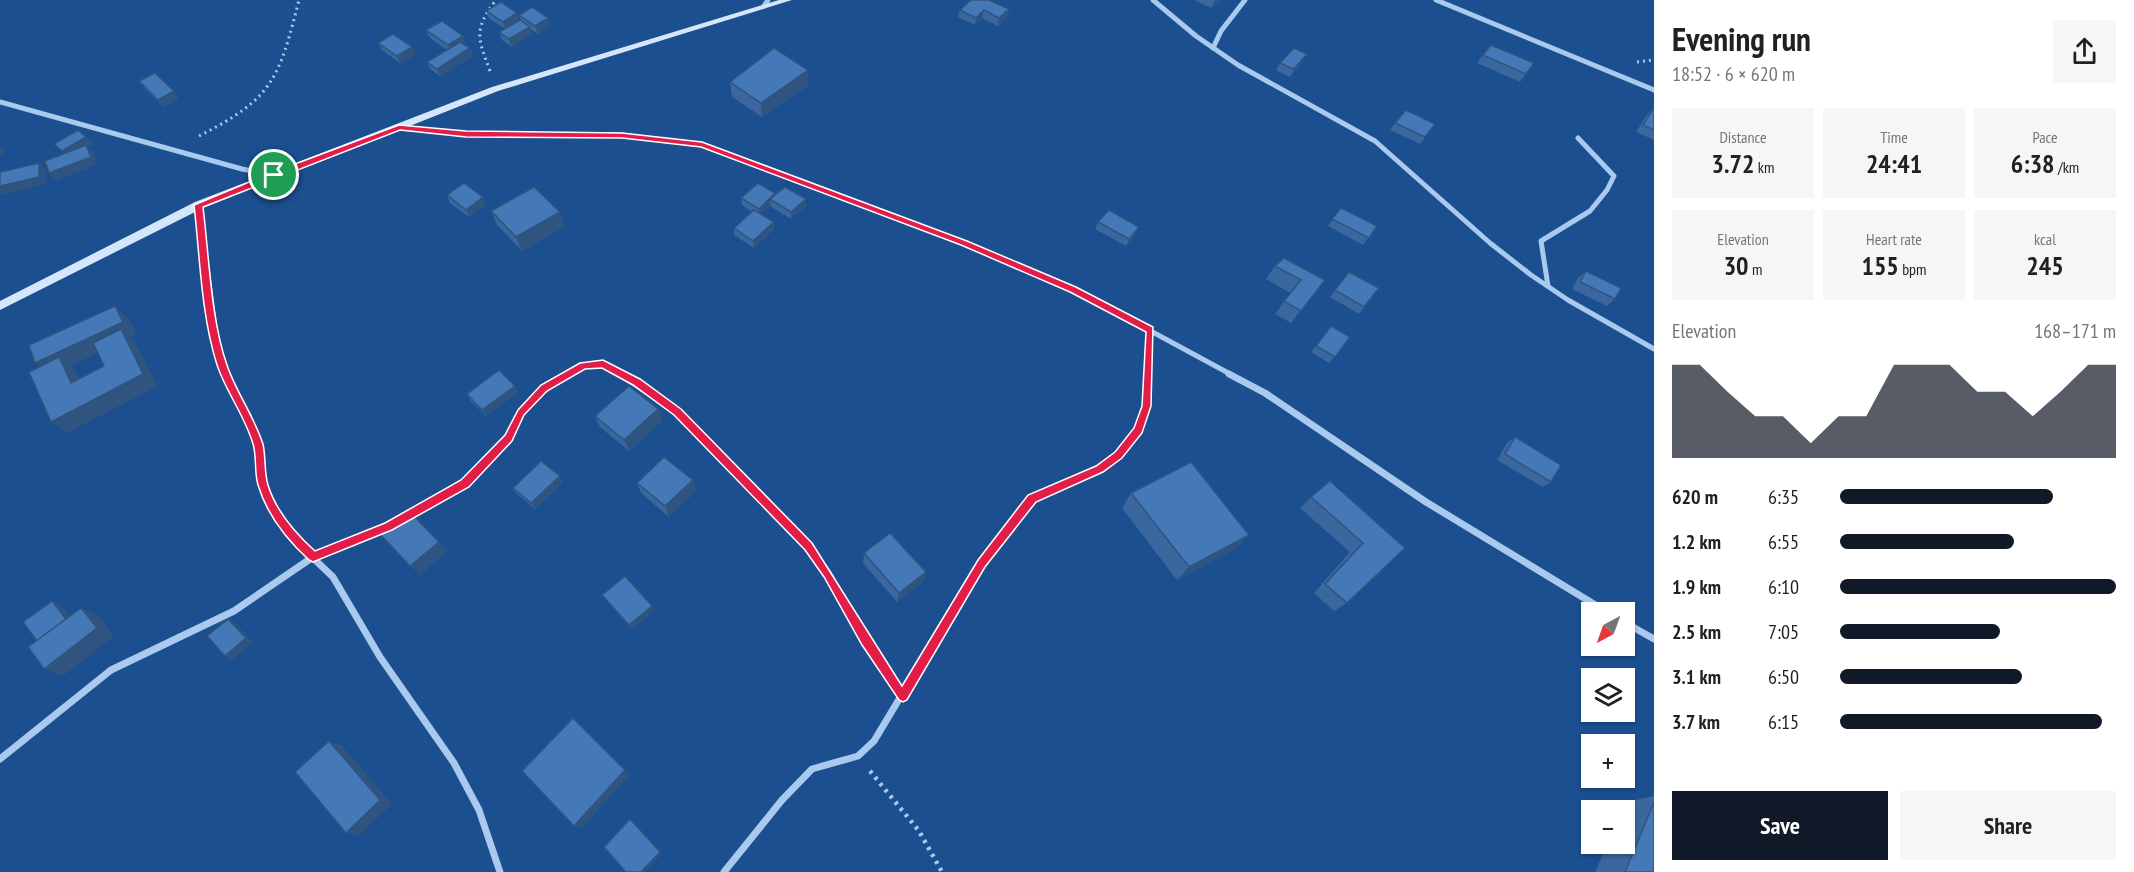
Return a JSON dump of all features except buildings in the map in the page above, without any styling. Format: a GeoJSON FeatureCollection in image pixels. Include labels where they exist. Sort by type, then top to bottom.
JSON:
{"type":"FeatureCollection","features":[{"type":"Feature","properties":{"kind":"main road"},"geometry":{"type":"LineString","coordinates":[[0,306],[199,205],[495,89],[766,3],[788,0]]}},
{"type":"Feature","properties":{"kind":"street"},"geometry":{"type":"LineString","coordinates":[[1154,0],[1213,48],[1238,65],[1375,141],[1490,243],[1548,287],[1654,350]]}},
{"type":"Feature","properties":{"kind":"street"},"geometry":{"type":"LineString","coordinates":[[1213,48],[1221,31],[1245,0]]}},
{"type":"Feature","properties":{"kind":"street"},"geometry":{"type":"LineString","coordinates":[[1436,0],[1654,90]]}},
{"type":"Feature","properties":{"kind":"street"},"geometry":{"type":"LineString","coordinates":[[0,102],[174,148],[242,169],[274,175]]}},
{"type":"Feature","properties":{"kind":"street"},"geometry":{"type":"LineString","coordinates":[[399,127],[466,134],[622,135],[702,145],[964,243],[1073,289],[1265,393],[1426,502],[1591,602]]}},
{"type":"Feature","properties":{"kind":"street"},"geometry":{"type":"LineString","coordinates":[[1548,287],[1541,241],[1546,235],[1576,221],[1611,188],[1614,176],[1578,138]]}},
{"type":"Feature","properties":{"kind":"street"},"geometry":{"type":"LineString","coordinates":[[199,205],[212,314],[222,365],[249,418],[258,446],[263,485],[280,519],[294,539],[333,577],[380,657],[454,763],[479,810],[500,872]]}},
{"type":"Feature","properties":{"kind":"street"},"geometry":{"type":"LineString","coordinates":[[724,872],[782,800],[812,769],[858,756],[874,741],[981,563],[1032,498],[1100,469],[1119,455],[1138,430],[1147,406],[1150,330]]}},
{"type":"Feature","properties":{"kind":"street"},"geometry":{"type":"LineString","coordinates":[[0,759],[111,670],[234,611],[313,557],[388,526],[465,483],[509,438],[521,413],[544,388],[583,365],[603,364],[636,382],[678,412],[809,546],[828,573],[866,641],[903,696]]}},
{"type":"Feature","properties":{"kind":"street"},"geometry":{"type":"LineString","coordinates":[[1635,628],[1654,639]]}},
{"type":"Feature","properties":{"kind":"path"},"geometry":{"type":"LineString","coordinates":[[174,148],[246,110],[263,97],[285,58],[299,0]]}},
{"type":"Feature","properties":{"kind":"path"},"geometry":{"type":"LineString","coordinates":[[495,89],[476,32],[477,25],[496,0]]}},
{"type":"Feature","properties":{"kind":"path"},"geometry":{"type":"LineString","coordinates":[[858,756],[916,822],[934,852],[942,872]]}},
{"type":"Feature","properties":{"kind":"route"},"geometry":{"type":"LineString","coordinates":[[399,127],[466,134],[622,135],[702,145],[964,243],[1073,289],[1150,330],[1147,406],[1138,430],[1119,455],[1100,469],[1032,498],[981,563],[903,696],[866,641],[828,573],[809,546],[678,412],[636,382],[603,364],[583,365],[544,388],[521,413],[509,438],[494,456],[465,483],[388,526],[313,557],[294,539],[280,519],[263,485],[258,446],[249,418],[222,365],[212,314],[199,205],[274,175],[399,127]]}}]}
